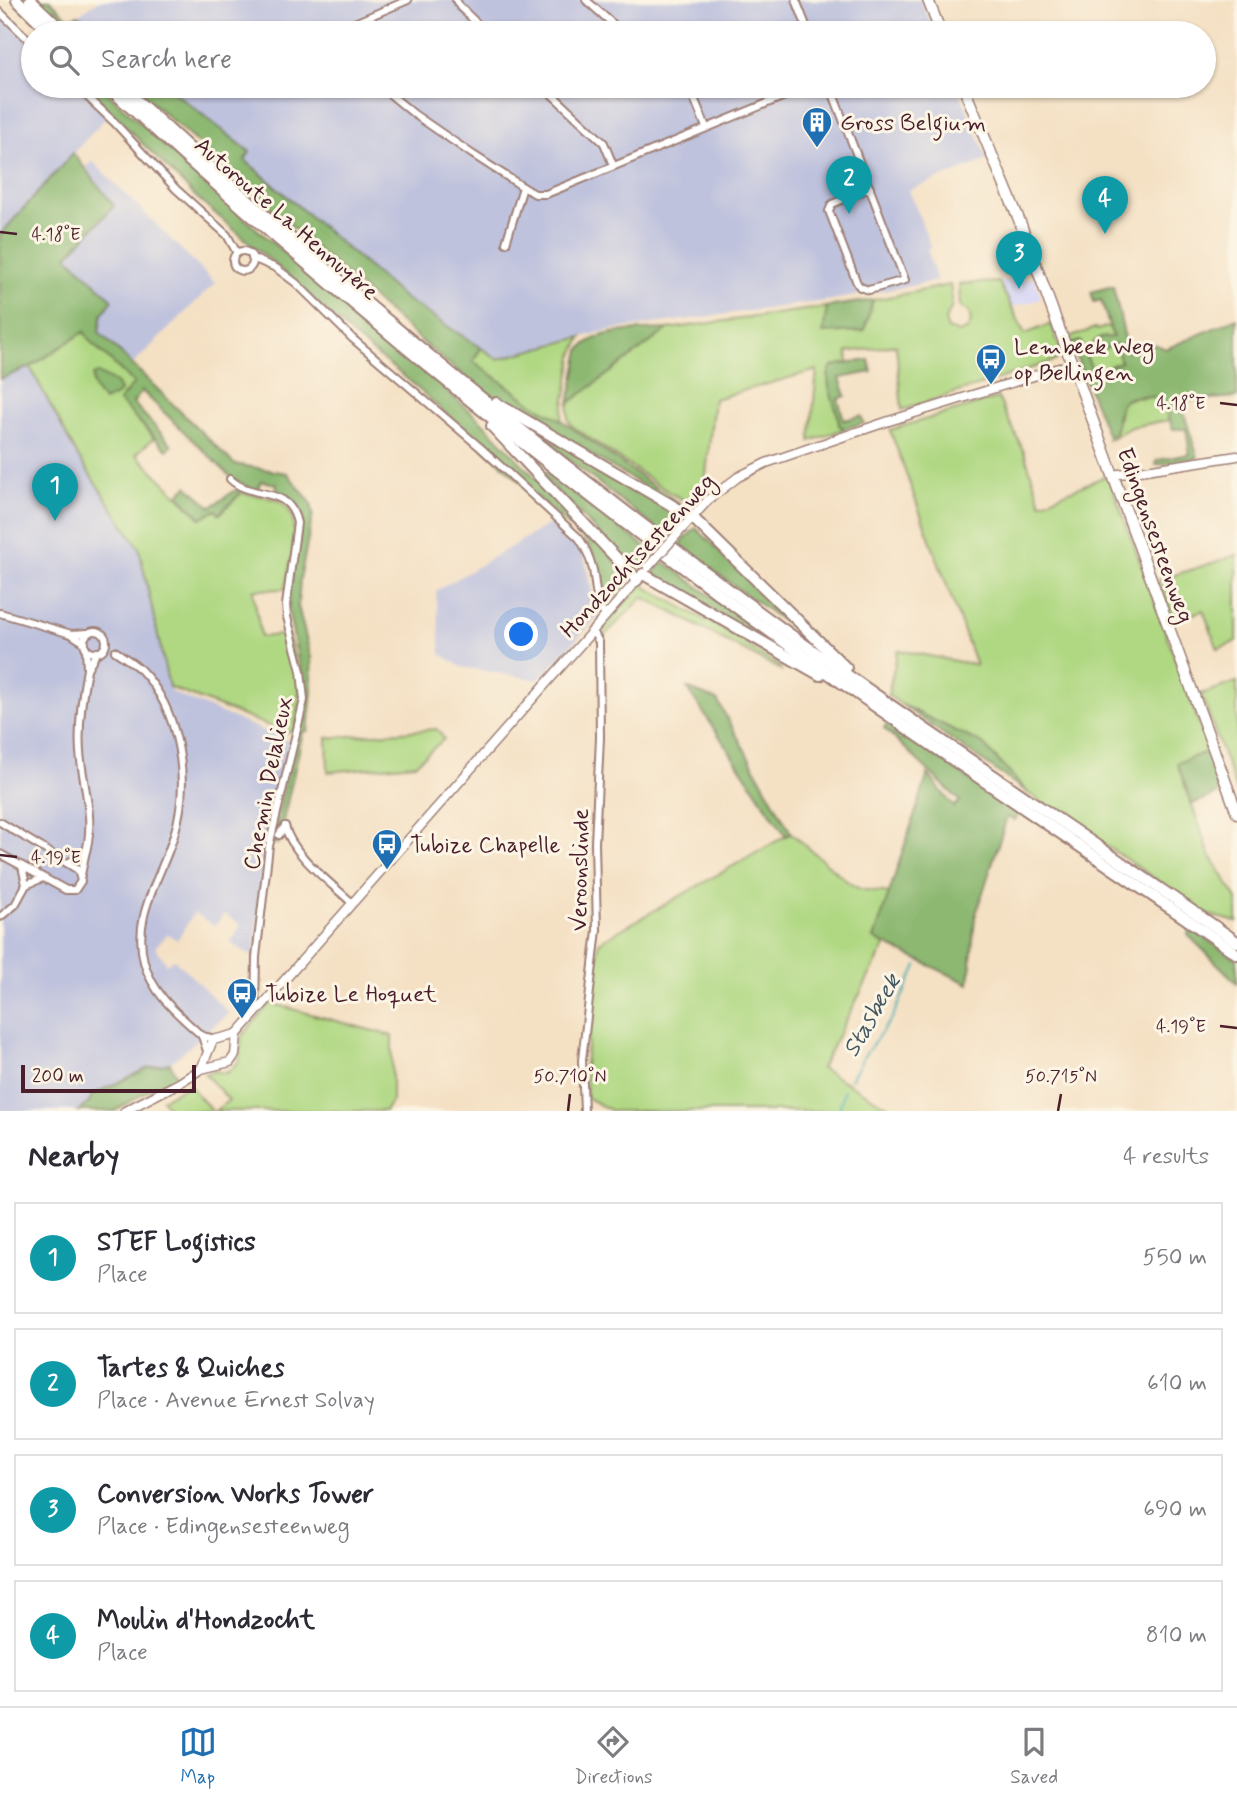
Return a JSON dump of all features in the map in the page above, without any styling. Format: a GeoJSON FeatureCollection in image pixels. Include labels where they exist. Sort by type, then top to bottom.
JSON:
{"type":"FeatureCollection","features":[{"type":"Feature","properties":{"kind":"highway"},"geometry":{"type":"LineString","coordinates":[[17,0],[39,21]]}},
{"type":"Feature","properties":{"kind":"highway"},"geometry":{"type":"LineString","coordinates":[[30,0],[52,21]]}},
{"type":"Feature","properties":{"kind":"highway","name":"Autoroute La Hennuyère"},"geometry":{"type":"LineString","coordinates":[[120,98],[225,192],[447,377]]}},
{"type":"Feature","properties":{"kind":"highway","name":"Autoroute La Hennuyère"},"geometry":{"type":"LineString","coordinates":[[134,98],[289,237],[441,366],[447,377]]}},
{"type":"Feature","properties":{"kind":"highway"},"geometry":{"type":"LineString","coordinates":[[441,366],[528,422],[690,519],[846,667],[862,686]]}},
{"type":"Feature","properties":{"kind":"highway"},"geometry":{"type":"LineString","coordinates":[[447,377],[514,449],[643,573],[822,676],[840,682]]}},
{"type":"Feature","properties":{"kind":"highway"},"geometry":{"type":"LineString","coordinates":[[447,377],[649,542],[840,682],[1237,954]]}},
{"type":"Feature","properties":{"kind":"highway"},"geometry":{"type":"LineString","coordinates":[[447,377],[654,534],[862,686],[1237,942]]}},
{"type":"Feature","properties":{"kind":"main road"},"geometry":{"type":"LineString","coordinates":[[928,0],[937,21]]}},
{"type":"Feature","properties":{"kind":"main road","name":"Edingensesteenweg"},"geometry":{"type":"LineString","coordinates":[[968,98],[1037,271],[1237,813]]}},
{"type":"Feature","properties":{"kind":"main road","name":"Hondzochtsesteenweg"},"geometry":{"type":"LineString","coordinates":[[237,1034],[708,500],[738,477],[766,463],[1072,364]]}},
{"type":"Feature","properties":{"kind":"main road"},"geometry":{"type":"LineString","coordinates":[[1113,475],[1237,456]]}},
{"type":"Feature","properties":{"kind":"main road"},"geometry":{"type":"LineString","coordinates":[[201,1069],[210,1044],[237,1034],[234,1049]]}},
{"type":"Feature","properties":{"kind":"main road"},"geometry":{"type":"LineString","coordinates":[[125,1111],[201,1069],[230,1062],[235,1055],[231,1042],[220,1039]]}},
{"type":"Feature","properties":{"kind":"main road"},"geometry":{"type":"LineString","coordinates":[[208,1053],[211,1061],[218,1065]]}},
{"type":"Feature","properties":{"kind":"street"},"geometry":{"type":"LineString","coordinates":[[359,21],[408,0]]}},
{"type":"Feature","properties":{"kind":"street"},"geometry":{"type":"LineString","coordinates":[[456,0],[475,21]]}},
{"type":"Feature","properties":{"kind":"street"},"geometry":{"type":"LineString","coordinates":[[586,0],[610,21]]}},
{"type":"Feature","properties":{"kind":"street"},"geometry":{"type":"LineString","coordinates":[[796,0],[804,21]]}},
{"type":"Feature","properties":{"kind":"street"},"geometry":{"type":"LineString","coordinates":[[0,12],[21,32]]}},
{"type":"Feature","properties":{"kind":"street"},"geometry":{"type":"LineString","coordinates":[[89,98],[176,189],[227,235],[237,253],[234,261],[240,270],[249,268],[252,258]]}},
{"type":"Feature","properties":{"kind":"street"},"geometry":{"type":"LineString","coordinates":[[395,98],[432,127],[535,194],[546,194],[780,98]]}},
{"type":"Feature","properties":{"kind":"street"},"geometry":{"type":"LineString","coordinates":[[556,98],[604,143],[613,165]]}},
{"type":"Feature","properties":{"kind":"street"},"geometry":{"type":"LineString","coordinates":[[694,98],[706,128]]}},
{"type":"Feature","properties":{"kind":"street"},"geometry":{"type":"LineString","coordinates":[[835,98],[870,188],[905,280],[869,290],[860,288],[856,283],[829,211],[832,204],[870,188]]}},
{"type":"Feature","properties":{"kind":"street"},"geometry":{"type":"LineString","coordinates":[[506,243],[523,187]]}},
{"type":"Feature","properties":{"kind":"street"},"geometry":{"type":"LineString","coordinates":[[237,253],[245,251],[252,258],[276,268],[296,284],[353,339],[481,448],[579,538],[593,567],[598,602],[605,615]]}},
{"type":"Feature","properties":{"kind":"street","name":"Chemin Delalieux"},"geometry":{"type":"LineString","coordinates":[[230,479],[243,488],[281,498],[295,513],[297,523],[286,606],[301,671],[304,701],[269,846],[256,957],[255,1013]]}},
{"type":"Feature","properties":{"kind":"street"},"geometry":{"type":"LineString","coordinates":[[0,613],[71,634],[99,651],[115,651]]}},
{"type":"Feature","properties":{"kind":"street","name":"Veroonslinde"},"geometry":{"type":"LineString","coordinates":[[584,1111],[582,1060],[597,930],[595,843],[600,738],[599,642],[592,630]]}},
{"type":"Feature","properties":{"kind":"street"},"geometry":{"type":"LineString","coordinates":[[71,634],[99,631],[115,651],[139,667],[162,703],[176,739],[182,771],[181,802],[174,835],[143,912],[141,938],[144,961],[155,988],[170,1007],[202,1036],[208,1053]]}},
{"type":"Feature","properties":{"kind":"street"},"geometry":{"type":"LineString","coordinates":[[0,854],[69,891],[78,887],[90,835],[80,730],[88,633]]}},
{"type":"Feature","properties":{"kind":"street"},"geometry":{"type":"LineString","coordinates":[[87,669],[105,645],[106,639]]}},
{"type":"Feature","properties":{"kind":"street"},"geometry":{"type":"LineString","coordinates":[[0,822],[78,870],[81,875]]}},
{"type":"Feature","properties":{"kind":"street"},"geometry":{"type":"LineString","coordinates":[[279,835],[285,826],[288,837],[299,852],[352,903]]}},
{"type":"Feature","properties":{"kind":"street"},"geometry":{"type":"LineString","coordinates":[[67,863],[85,855]]}},
{"type":"Feature","properties":{"kind":"street"},"geometry":{"type":"LineString","coordinates":[[22,866],[26,885]]}},
{"type":"Feature","properties":{"kind":"street"},"geometry":{"type":"LineString","coordinates":[[0,918],[15,905],[26,885],[43,878]]}},
{"type":"Feature","properties":{"kind":"street"},"geometry":{"type":"LineString","coordinates":[[202,1036],[220,1039]]}},
{"type":"Feature","properties":{"kind":"shaded area"},"geometry":{"type":"Polygon","coordinates":[[[99,0],[921,0],[930,21],[85,21],[78,15],[99,0]]]}},
{"type":"Feature","properties":{"kind":"shaded area"},"geometry":{"type":"Polygon","coordinates":[[[0,13],[21,33],[21,98],[90,98],[108,115],[0,235],[0,13]]]}},
{"type":"Feature","properties":{"kind":"shaded area"},"geometry":{"type":"Polygon","coordinates":[[[181,98],[962,98],[988,160],[909,190],[931,247],[927,249],[937,281],[832,300],[609,330],[498,359],[404,298],[245,160],[250,152],[181,98]]]}},
{"type":"Feature","properties":{"kind":"shaded area"},"geometry":{"type":"Polygon","coordinates":[[[92,161],[215,283],[133,364],[99,332],[102,314],[67,256],[114,206],[86,167],[92,161]]]}},
{"type":"Feature","properties":{"kind":"shaded area"},"geometry":{"type":"Polygon","coordinates":[[[1035,279],[1041,299],[1012,307],[999,282],[1035,279]]]}},
{"type":"Feature","properties":{"kind":"shaded area"},"geometry":{"type":"Polygon","coordinates":[[[30,367],[77,455],[139,548],[171,692],[289,741],[262,873],[254,957],[230,943],[241,925],[224,914],[215,926],[194,913],[177,940],[168,934],[155,947],[167,964],[174,959],[229,1013],[170,1063],[148,1068],[93,1095],[90,1103],[78,1111],[0,1111],[0,379],[30,367]]]}},
{"type":"Feature","properties":{"kind":"shaded area"},"geometry":{"type":"Polygon","coordinates":[[[556,520],[583,552],[598,616],[539,680],[461,667],[441,654],[436,591],[556,520]]]}},
{"type":"Feature","properties":{"kind":"green space"},"geometry":{"type":"Polygon","coordinates":[[[37,0],[50,0],[70,20],[78,15],[85,21],[61,21],[37,0]]]}},
{"type":"Feature","properties":{"kind":"green space"},"geometry":{"type":"Polygon","coordinates":[[[97,98],[113,98],[252,225],[479,419],[628,574],[615,598],[608,604],[603,602],[593,554],[587,542],[411,382],[360,342],[195,196],[97,98]]]}},
{"type":"Feature","properties":{"kind":"green space"},"geometry":{"type":"Polygon","coordinates":[[[147,98],[181,98],[250,152],[245,160],[404,298],[481,348],[473,361],[531,403],[561,420],[679,504],[678,506],[480,389],[428,347],[147,98]]]}},
{"type":"Feature","properties":{"kind":"green space"},"geometry":{"type":"Polygon","coordinates":[[[73,153],[114,206],[67,256],[113,300],[102,314],[99,332],[234,464],[287,473],[311,503],[313,514],[300,579],[298,606],[311,658],[312,690],[308,731],[303,732],[278,844],[272,842],[305,691],[288,610],[299,521],[295,507],[276,495],[277,484],[261,481],[257,491],[234,480],[142,391],[133,403],[172,445],[167,450],[119,401],[134,383],[84,332],[30,367],[0,379],[0,235],[73,153]]]}},
{"type":"Feature","properties":{"kind":"green space"},"geometry":{"type":"Polygon","coordinates":[[[999,282],[1025,334],[1051,324],[1061,351],[1057,360],[902,410],[896,345],[847,352],[848,363],[832,366],[830,375],[839,425],[844,429],[810,441],[817,370],[714,399],[704,494],[689,503],[572,426],[568,419],[569,403],[668,329],[827,307],[824,332],[864,331],[873,300],[950,285],[952,306],[945,322],[948,329],[959,333],[968,329],[971,321],[969,312],[960,307],[959,284],[999,282]]]}},
{"type":"Feature","properties":{"kind":"green space"},"geometry":{"type":"Polygon","coordinates":[[[1113,286],[1128,352],[1154,344],[1166,349],[1237,318],[1237,397],[1180,401],[1198,458],[1156,465],[1157,460],[1190,454],[1186,429],[1173,429],[1161,398],[1136,396],[1125,400],[1119,410],[1115,433],[1108,436],[1071,344],[1080,341],[1093,372],[1121,362],[1115,344],[1099,351],[1092,347],[1099,338],[1113,337],[1101,300],[1094,302],[1091,292],[1113,286]]]}},
{"type":"Feature","properties":{"kind":"green space"},"geometry":{"type":"Polygon","coordinates":[[[873,300],[864,331],[823,333],[827,307],[873,300]]]}},
{"type":"Feature","properties":{"kind":"green space"},"geometry":{"type":"Polygon","coordinates":[[[1109,326],[1113,338],[1105,337],[1102,349],[1115,344],[1121,362],[1093,373],[1080,341],[1071,344],[1069,338],[1095,328],[1097,330],[1109,326]]]}},
{"type":"Feature","properties":{"kind":"green space"},"geometry":{"type":"Polygon","coordinates":[[[668,329],[569,403],[580,350],[588,343],[609,334],[668,329]]]}},
{"type":"Feature","properties":{"kind":"green space"},"geometry":{"type":"Polygon","coordinates":[[[84,331],[90,341],[135,384],[120,401],[154,438],[136,454],[200,518],[216,510],[220,514],[241,493],[279,501],[292,517],[294,541],[285,589],[253,590],[261,637],[288,634],[300,693],[293,730],[287,733],[169,687],[139,548],[77,455],[30,367],[84,331]]]}},
{"type":"Feature","properties":{"kind":"green space"},"geometry":{"type":"Polygon","coordinates":[[[582,337],[574,352],[561,420],[531,403],[473,361],[481,348],[498,359],[582,337]]]}},
{"type":"Feature","properties":{"kind":"green space"},"geometry":{"type":"Polygon","coordinates":[[[869,360],[872,372],[840,378],[846,396],[838,399],[844,420],[861,416],[864,423],[844,429],[839,425],[829,387],[829,373],[832,366],[869,360]]]}},
{"type":"Feature","properties":{"kind":"green space"},"geometry":{"type":"Polygon","coordinates":[[[98,373],[116,383],[120,390],[118,394],[104,401],[101,398],[93,383],[93,375],[98,373]]]}},
{"type":"Feature","properties":{"kind":"green space"},"geometry":{"type":"Polygon","coordinates":[[[1161,397],[1169,420],[1131,427],[1108,440],[1108,437],[1115,433],[1120,408],[1125,400],[1161,397]]]}},
{"type":"Feature","properties":{"kind":"green space"},"geometry":{"type":"Polygon","coordinates":[[[998,398],[1024,452],[1041,503],[1108,475],[1209,751],[1177,763],[1209,853],[1237,899],[1237,922],[1209,915],[1028,793],[983,744],[902,705],[888,695],[898,650],[976,665],[890,430],[998,398]]]}},
{"type":"Feature","properties":{"kind":"green space"},"geometry":{"type":"Polygon","coordinates":[[[544,435],[683,516],[666,536],[541,438],[544,435]]]}},
{"type":"Feature","properties":{"kind":"green space"},"geometry":{"type":"Polygon","coordinates":[[[546,472],[652,552],[638,569],[635,571],[541,474],[546,472]]]}},
{"type":"Feature","properties":{"kind":"green space"},"geometry":{"type":"Polygon","coordinates":[[[187,486],[211,507],[237,489],[241,493],[219,514],[216,510],[201,518],[178,495],[187,486]]]}},
{"type":"Feature","properties":{"kind":"green space"},"geometry":{"type":"Polygon","coordinates":[[[696,528],[799,628],[797,631],[681,546],[682,541],[696,528]]]}},
{"type":"Feature","properties":{"kind":"green space"},"geometry":{"type":"Polygon","coordinates":[[[1237,555],[1237,641],[1218,649],[1203,610],[1174,622],[1159,580],[1237,555]]]}},
{"type":"Feature","properties":{"kind":"green space"},"geometry":{"type":"Polygon","coordinates":[[[664,562],[764,634],[762,638],[655,575],[654,572],[664,562]]]}},
{"type":"Feature","properties":{"kind":"green space"},"geometry":{"type":"Polygon","coordinates":[[[642,585],[725,631],[779,666],[781,670],[643,597],[602,638],[601,631],[642,585]]]}},
{"type":"Feature","properties":{"kind":"green space"},"geometry":{"type":"Polygon","coordinates":[[[1237,682],[1237,792],[1201,694],[1237,682]]]}},
{"type":"Feature","properties":{"kind":"green space"},"geometry":{"type":"Polygon","coordinates":[[[687,688],[717,700],[791,833],[786,836],[687,688]]]}},
{"type":"Feature","properties":{"kind":"green space"},"geometry":{"type":"Polygon","coordinates":[[[902,705],[983,744],[1028,793],[902,705]]]}},
{"type":"Feature","properties":{"kind":"green space"},"geometry":{"type":"Polygon","coordinates":[[[887,723],[1019,813],[1015,820],[1007,817],[975,917],[969,984],[874,939],[928,774],[954,807],[960,801],[884,728],[887,723]]]}},
{"type":"Feature","properties":{"kind":"green space"},"geometry":{"type":"Polygon","coordinates":[[[437,729],[444,739],[415,764],[328,772],[327,738],[437,729]]]}},
{"type":"Feature","properties":{"kind":"green space"},"geometry":{"type":"Polygon","coordinates":[[[1209,751],[1225,791],[1192,804],[1177,763],[1209,751]]]}},
{"type":"Feature","properties":{"kind":"green space"},"geometry":{"type":"Polygon","coordinates":[[[791,833],[848,882],[860,889],[890,893],[874,939],[886,944],[821,1068],[896,1111],[612,1111],[587,1098],[585,1065],[599,942],[791,833]]]}},
{"type":"Feature","properties":{"kind":"green space"},"geometry":{"type":"Polygon","coordinates":[[[1190,928],[1237,959],[1237,983],[1188,935],[1190,928]]]}},
{"type":"Feature","properties":{"kind":"green space"},"geometry":{"type":"Polygon","coordinates":[[[270,1003],[392,1036],[392,1101],[385,1111],[215,1111],[229,1100],[205,1074],[213,1071],[227,1073],[239,1061],[242,1036],[270,1003]]]}},
{"type":"Feature","properties":{"kind":"green space"},"geometry":{"type":"Polygon","coordinates":[[[170,1063],[178,1079],[154,1087],[115,1111],[78,1111],[89,1103],[92,1095],[148,1068],[170,1063]]]}},
{"type":"Feature","properties":{"kind":"green space"},"geometry":{"type":"Polygon","coordinates":[[[189,1085],[212,1111],[171,1111],[162,1099],[189,1085]]]}},
{"type":"Feature","properties":{"kind":"waterway","name":"Stasbeek"},"geometry":{"type":"LineString","coordinates":[[851,1079],[892,1018],[917,966]]}},
{"type":"Feature","properties":{"kind":"waterway","name":"Stasbeek"},"geometry":{"type":"LineString","coordinates":[[839,1111],[844,1091]]}},
{"type":"Feature","properties":{"kind":"place","name":"Gross Belgium"},"geometry":{"type":"Point","coordinates":[817,149]}},
{"type":"Feature","properties":{"kind":"place","name":"Tartes & Quiches"},"geometry":{"type":"Point","coordinates":[849,214]}},
{"type":"Feature","properties":{"kind":"place","name":"Moulin d'Hondzocht"},"geometry":{"type":"Point","coordinates":[1105,234]}},
{"type":"Feature","properties":{"kind":"place","name":"Conversion Works Tower"},"geometry":{"type":"Point","coordinates":[1019,289]}},
{"type":"Feature","properties":{"kind":"place","name":"Lembeek Weg op Bellingen"},"geometry":{"type":"Point","coordinates":[991,386]}},
{"type":"Feature","properties":{"kind":"place","name":"STEF Logistics"},"geometry":{"type":"Point","coordinates":[55,521]}},
{"type":"Feature","properties":{"kind":"place","name":"Tubize Chapelle"},"geometry":{"type":"Point","coordinates":[387,871]}},
{"type":"Feature","properties":{"kind":"place","name":"Tubize Le Hoquet"},"geometry":{"type":"Point","coordinates":[242,1020]}}]}
